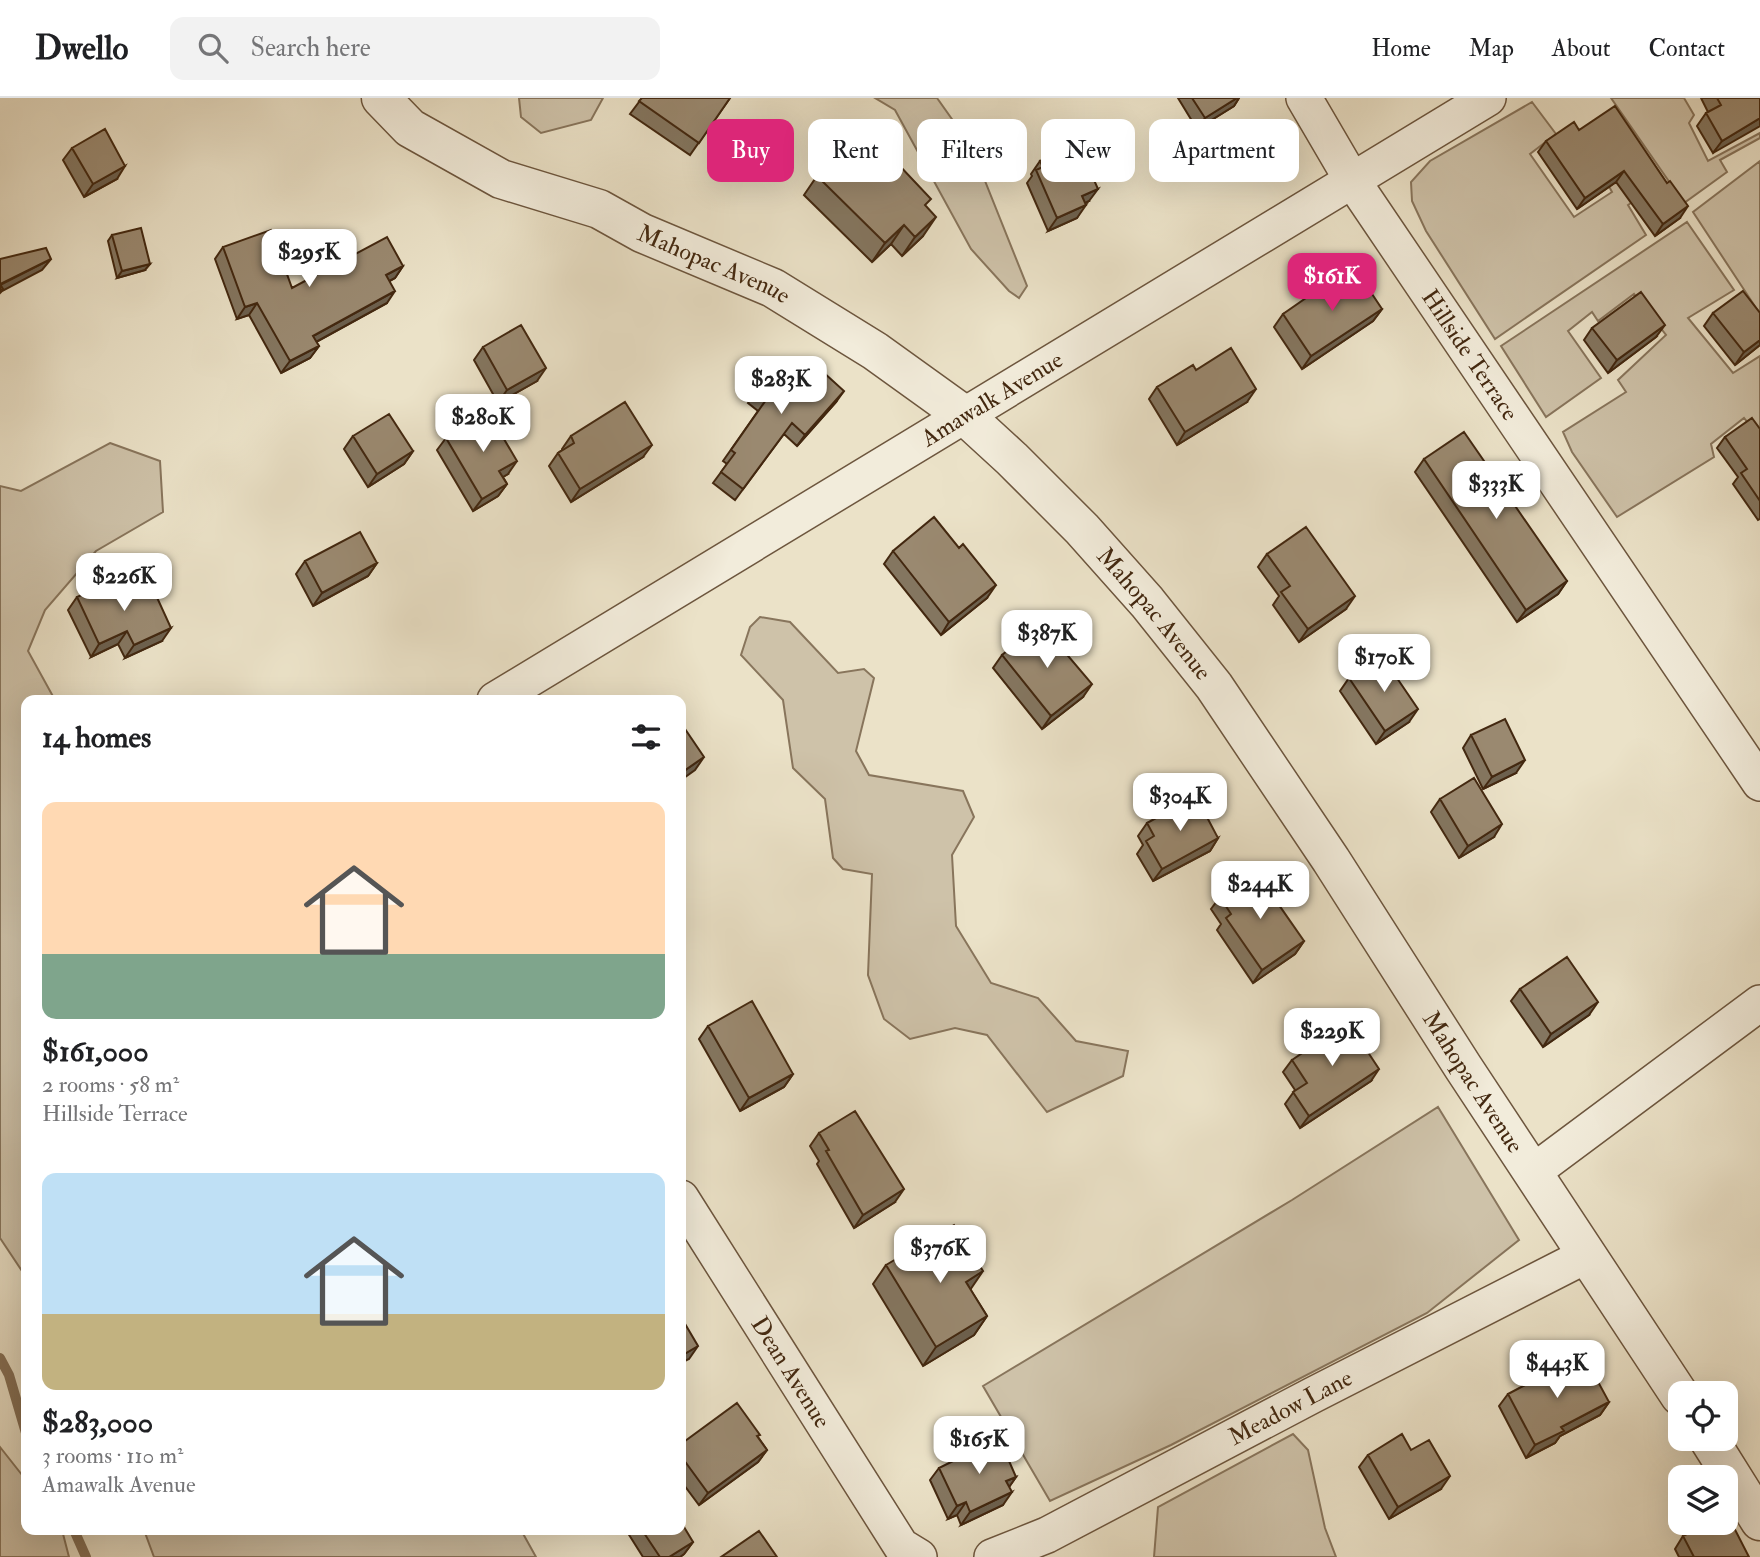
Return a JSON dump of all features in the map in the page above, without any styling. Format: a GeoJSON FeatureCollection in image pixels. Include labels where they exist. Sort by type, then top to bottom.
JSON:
{"type":"FeatureCollection","features":[{"type":"Feature","properties":{"kind":"street","name":"Mahopac Avenue"},"geometry":{"type":"LineString","coordinates":[[381,98],[410,128],[501,179],[599,209],[642,233],[773,288],[874,351],[964,415],[1012,459],[1082,529],[1147,603],[1214,686],[1331,860],[1670,1381]]}},
{"type":"Feature","properties":{"kind":"street","name":"Hillside Terrace"},"geometry":{"type":"LineString","coordinates":[[1304,98],[1352,180],[1760,783]]}},
{"type":"Feature","properties":{"kind":"street","name":"Amawalk Avenue"},"geometry":{"type":"LineString","coordinates":[[503,695],[1488,98]]}},
{"type":"Feature","properties":{"kind":"street"},"geometry":{"type":"LineString","coordinates":[[1534,1172],[1760,1003]]}},
{"type":"Feature","properties":{"kind":"street","name":"Dean Avenue"},"geometry":{"type":"LineString","coordinates":[[686,1206],[910,1552]]}},
{"type":"Feature","properties":{"kind":"street","name":"Meadow Lane"},"geometry":{"type":"LineString","coordinates":[[992,1557],[1047,1535],[1587,1255]]}},
{"type":"Feature","properties":{"kind":"street"},"geometry":{"type":"LineString","coordinates":[[1716,1451],[1760,1521]]}},
{"type":"Feature","properties":{"kind":"shaded area"},"geometry":{"type":"Polygon","coordinates":[[[519,98],[603,98],[591,120],[541,133],[521,117],[519,98]]]}},
{"type":"Feature","properties":{"kind":"shaded area"},"geometry":{"type":"Polygon","coordinates":[[[875,98],[937,98],[952,119],[917,119],[917,150],[903,125],[903,119],[900,119],[895,110],[875,98]]]}},
{"type":"Feature","properties":{"kind":"shaded area"},"geometry":{"type":"Polygon","coordinates":[[[1611,98],[1684,98],[1694,115],[1689,123],[1708,161],[1760,133],[1760,138],[1720,160],[1727,172],[1684,203],[1611,98]]]}},
{"type":"Feature","properties":{"kind":"shaded area"},"geometry":{"type":"Polygon","coordinates":[[[1532,102],[1556,134],[1530,154],[1574,217],[1612,192],[1606,181],[1658,185],[1628,205],[1646,235],[1495,339],[1426,231],[1412,201],[1411,182],[1430,161],[1532,102]]]}},
{"type":"Feature","properties":{"kind":"shaded area"},"geometry":{"type":"Polygon","coordinates":[[[1760,161],[1760,314],[1693,212],[1760,161]]]}},
{"type":"Feature","properties":{"kind":"shaded area"},"geometry":{"type":"Polygon","coordinates":[[[934,182],[985,182],[1027,286],[1019,298],[1009,291],[971,249],[934,182]]]}},
{"type":"Feature","properties":{"kind":"shaded area"},"geometry":{"type":"Polygon","coordinates":[[[1687,222],[1734,290],[1688,318],[1733,373],[1760,356],[1760,438],[1744,418],[1711,444],[1714,457],[1617,517],[1572,452],[1563,432],[1626,392],[1618,380],[1666,335],[1634,294],[1598,321],[1592,312],[1568,331],[1601,378],[1546,417],[1501,346],[1687,222]]]}},
{"type":"Feature","properties":{"kind":"shaded area"},"geometry":{"type":"Polygon","coordinates":[[[110,443],[160,461],[163,512],[96,551],[45,610],[28,651],[52,695],[21,695],[21,1270],[0,1238],[0,486],[21,491],[110,443]]]}},
{"type":"Feature","properties":{"kind":"shaded area"},"geometry":{"type":"Polygon","coordinates":[[[760,617],[790,622],[838,673],[864,669],[874,678],[856,751],[869,775],[963,791],[974,817],[952,855],[956,926],[991,983],[1038,998],[1076,1041],[1128,1051],[1123,1076],[1047,1112],[987,1035],[955,1028],[910,1039],[884,1019],[868,975],[872,874],[843,869],[833,858],[825,799],[793,768],[783,700],[741,655],[750,627],[760,617]]]}},
{"type":"Feature","properties":{"kind":"shaded area"},"geometry":{"type":"Polygon","coordinates":[[[1438,1107],[1519,1240],[1427,1313],[1171,1445],[1050,1501],[983,1386],[1292,1200],[1438,1107]]]}},
{"type":"Feature","properties":{"kind":"shaded area"},"geometry":{"type":"Polygon","coordinates":[[[1293,1434],[1308,1450],[1325,1528],[1336,1557],[1154,1557],[1158,1507],[1293,1434]]]}},
{"type":"Feature","properties":{"kind":"shaded area"},"geometry":{"type":"Polygon","coordinates":[[[0,1447],[21,1474],[21,1535],[63,1535],[69,1557],[0,1557],[0,1447]]]}},
{"type":"Feature","properties":{"kind":"shaded area"},"geometry":{"type":"Polygon","coordinates":[[[146,1535],[524,1535],[536,1557],[154,1557],[146,1535]]]}},
{"type":"Feature","properties":{"kind":"building"},"geometry":{"type":"Polygon","coordinates":[[[642,98],[730,98],[716,119],[707,119],[707,131],[699,143],[639,101],[642,98]]]}},
{"type":"Feature","properties":{"kind":"building"},"geometry":{"type":"Polygon","coordinates":[[[1192,98],[1237,98],[1205,118],[1192,98]]]}},
{"type":"Feature","properties":{"kind":"building"},"geometry":{"type":"Polygon","coordinates":[[[1717,98],[1760,98],[1760,118],[1722,141],[1706,113],[1721,105],[1717,98]]]}},
{"type":"Feature","properties":{"kind":"building"},"geometry":{"type":"Polygon","coordinates":[[[1615,106],[1667,183],[1670,181],[1688,206],[1663,224],[1624,171],[1585,198],[1546,141],[1574,122],[1579,130],[1615,106]]]}},
{"type":"Feature","properties":{"kind":"building"},"geometry":{"type":"Polygon","coordinates":[[[105,129],[125,166],[93,184],[72,148],[105,129]]]}},
{"type":"Feature","properties":{"kind":"building"},"geometry":{"type":"Polygon","coordinates":[[[1041,168],[1041,181],[1036,170],[1041,168]]]}},
{"type":"Feature","properties":{"kind":"building"},"geometry":{"type":"Polygon","coordinates":[[[903,169],[931,199],[925,205],[936,217],[915,237],[904,225],[885,243],[823,182],[903,182],[903,169]]]}},
{"type":"Feature","properties":{"kind":"building"},"geometry":{"type":"Polygon","coordinates":[[[1041,182],[1095,182],[1098,189],[1082,196],[1086,205],[1057,218],[1041,182]]]}},
{"type":"Feature","properties":{"kind":"building"},"geometry":{"type":"Polygon","coordinates":[[[141,228],[150,264],[122,271],[112,235],[141,228]]]}},
{"type":"Feature","properties":{"kind":"building"},"geometry":{"type":"Polygon","coordinates":[[[271,230],[292,288],[387,237],[403,266],[386,275],[395,291],[313,336],[319,346],[290,361],[257,303],[245,307],[223,247],[271,230]]]}},
{"type":"Feature","properties":{"kind":"building"},"geometry":{"type":"Polygon","coordinates":[[[46,248],[51,259],[0,284],[0,259],[46,248]]]}},
{"type":"Feature","properties":{"kind":"building"},"geometry":{"type":"Polygon","coordinates":[[[1356,270],[1382,309],[1311,356],[1283,314],[1319,289],[1322,294],[1356,270]]]}},
{"type":"Feature","properties":{"kind":"building"},"geometry":{"type":"Polygon","coordinates":[[[1743,291],[1760,313],[1760,340],[1744,352],[1713,313],[1743,291]]]}},
{"type":"Feature","properties":{"kind":"building"},"geometry":{"type":"Polygon","coordinates":[[[1641,292],[1665,325],[1617,360],[1592,328],[1641,292]]]}},
{"type":"Feature","properties":{"kind":"building"},"geometry":{"type":"Polygon","coordinates":[[[521,325],[546,368],[507,390],[483,347],[521,325]]]}},
{"type":"Feature","properties":{"kind":"building"},"geometry":{"type":"Polygon","coordinates":[[[1231,348],[1256,389],[1185,432],[1157,387],[1193,365],[1196,370],[1231,348]]]}},
{"type":"Feature","properties":{"kind":"building"},"geometry":{"type":"Polygon","coordinates":[[[786,358],[803,373],[812,362],[844,391],[805,435],[792,423],[743,489],[721,472],[735,453],[731,450],[766,400],[756,392],[786,358]]]}},
{"type":"Feature","properties":{"kind":"building"},"geometry":{"type":"Polygon","coordinates":[[[625,402],[652,445],[580,489],[558,453],[574,443],[571,436],[625,402]]]}},
{"type":"Feature","properties":{"kind":"building"},"geometry":{"type":"Polygon","coordinates":[[[488,412],[517,461],[499,471],[507,484],[482,499],[446,438],[488,412]]]}},
{"type":"Feature","properties":{"kind":"building"},"geometry":{"type":"Polygon","coordinates":[[[389,414],[413,451],[377,474],[353,436],[389,414]]]}},
{"type":"Feature","properties":{"kind":"building"},"geometry":{"type":"Polygon","coordinates":[[[1752,418],[1760,429],[1760,501],[1741,473],[1747,469],[1725,437],[1752,418]]]}},
{"type":"Feature","properties":{"kind":"building"},"geometry":{"type":"Polygon","coordinates":[[[1464,432],[1567,581],[1526,610],[1424,459],[1464,432]]]}},
{"type":"Feature","properties":{"kind":"building"},"geometry":{"type":"Polygon","coordinates":[[[934,517],[959,548],[963,544],[996,585],[949,622],[893,551],[934,517]]]}},
{"type":"Feature","properties":{"kind":"building"},"geometry":{"type":"Polygon","coordinates":[[[1306,527],[1355,596],[1308,629],[1281,592],[1290,586],[1267,554],[1306,527]]]}},
{"type":"Feature","properties":{"kind":"building"},"geometry":{"type":"Polygon","coordinates":[[[360,532],[377,563],[322,593],[305,561],[360,532]]]}},
{"type":"Feature","properties":{"kind":"building"},"geometry":{"type":"Polygon","coordinates":[[[149,580],[171,628],[134,645],[127,631],[99,644],[77,597],[109,583],[115,596],[149,580]]]}},
{"type":"Feature","properties":{"kind":"building"},"geometry":{"type":"Polygon","coordinates":[[[1041,624],[1092,684],[1051,716],[1002,655],[1041,624]]]}},
{"type":"Feature","properties":{"kind":"building"},"geometry":{"type":"Polygon","coordinates":[[[1382,656],[1418,709],[1385,731],[1349,678],[1382,656]]]}},
{"type":"Feature","properties":{"kind":"building"},"geometry":{"type":"Polygon","coordinates":[[[1505,719],[1525,760],[1492,777],[1471,735],[1505,719]]]}},
{"type":"Feature","properties":{"kind":"building"},"geometry":{"type":"Polygon","coordinates":[[[686,730],[704,757],[686,770],[686,730]]]}},
{"type":"Feature","properties":{"kind":"building"},"geometry":{"type":"Polygon","coordinates":[[[1474,778],[1502,824],[1468,846],[1440,799],[1474,778]]]}},
{"type":"Feature","properties":{"kind":"building"},"geometry":{"type":"Polygon","coordinates":[[[1189,800],[1193,808],[1200,804],[1218,838],[1162,869],[1146,841],[1154,836],[1147,823],[1189,800]]]}},
{"type":"Feature","properties":{"kind":"building"},"geometry":{"type":"Polygon","coordinates":[[[1256,872],[1304,941],[1262,970],[1226,918],[1231,914],[1220,897],[1256,872]]]}},
{"type":"Feature","properties":{"kind":"building"},"geometry":{"type":"Polygon","coordinates":[[[1567,957],[1598,1002],[1551,1034],[1520,989],[1567,957]]]}},
{"type":"Feature","properties":{"kind":"building"},"geometry":{"type":"Polygon","coordinates":[[[752,1001],[793,1074],[749,1098],[708,1026],[752,1001]]]}},
{"type":"Feature","properties":{"kind":"building"},"geometry":{"type":"Polygon","coordinates":[[[1348,1022],[1379,1069],[1309,1116],[1293,1092],[1307,1083],[1292,1060],[1348,1022]]]}},
{"type":"Feature","properties":{"kind":"building"},"geometry":{"type":"Polygon","coordinates":[[[855,1111],[904,1189],[863,1215],[826,1151],[829,1150],[819,1133],[855,1111]]]}},
{"type":"Feature","properties":{"kind":"building"},"geometry":{"type":"Polygon","coordinates":[[[954,1225],[983,1271],[966,1282],[987,1316],[936,1347],[886,1265],[954,1225]]]}},
{"type":"Feature","properties":{"kind":"building"},"geometry":{"type":"Polygon","coordinates":[[[686,1326],[698,1346],[686,1353],[686,1326]]]}},
{"type":"Feature","properties":{"kind":"building"},"geometry":{"type":"Polygon","coordinates":[[[1580,1356],[1592,1380],[1596,1378],[1609,1402],[1561,1427],[1564,1431],[1535,1445],[1508,1394],[1580,1356]]]}},
{"type":"Feature","properties":{"kind":"building"},"geometry":{"type":"Polygon","coordinates":[[[737,1403],[760,1435],[757,1436],[767,1450],[708,1493],[686,1463],[686,1440],[737,1403]]]}},
{"type":"Feature","properties":{"kind":"building"},"geometry":{"type":"Polygon","coordinates":[[[1402,1434],[1411,1450],[1429,1440],[1450,1476],[1398,1507],[1368,1455],[1402,1434]]]}},
{"type":"Feature","properties":{"kind":"building"},"geometry":{"type":"Polygon","coordinates":[[[999,1438],[1016,1477],[1006,1481],[1012,1492],[970,1512],[966,1502],[957,1506],[939,1468],[999,1438]]]}},
{"type":"Feature","properties":{"kind":"building"},"geometry":{"type":"Polygon","coordinates":[[[686,1530],[693,1542],[669,1557],[660,1557],[645,1535],[686,1535],[686,1530]]]}},
{"type":"Feature","properties":{"kind":"building"},"geometry":{"type":"Polygon","coordinates":[[[759,1531],[777,1557],[721,1557],[759,1531]]]}},
{"type":"Feature","properties":{"kind":"building"},"geometry":{"type":"Polygon","coordinates":[[[1738,1535],[1749,1557],[1694,1557],[1683,1536],[1738,1535]]]}},
{"type":"Feature","properties":{"kind":"waterway"},"geometry":{"type":"LineString","coordinates":[[0,1358],[9,1375],[21,1416]]}},
{"type":"Feature","properties":{"kind":"waterway"},"geometry":{"type":"LineString","coordinates":[[76,1535],[86,1557]]}}]}
